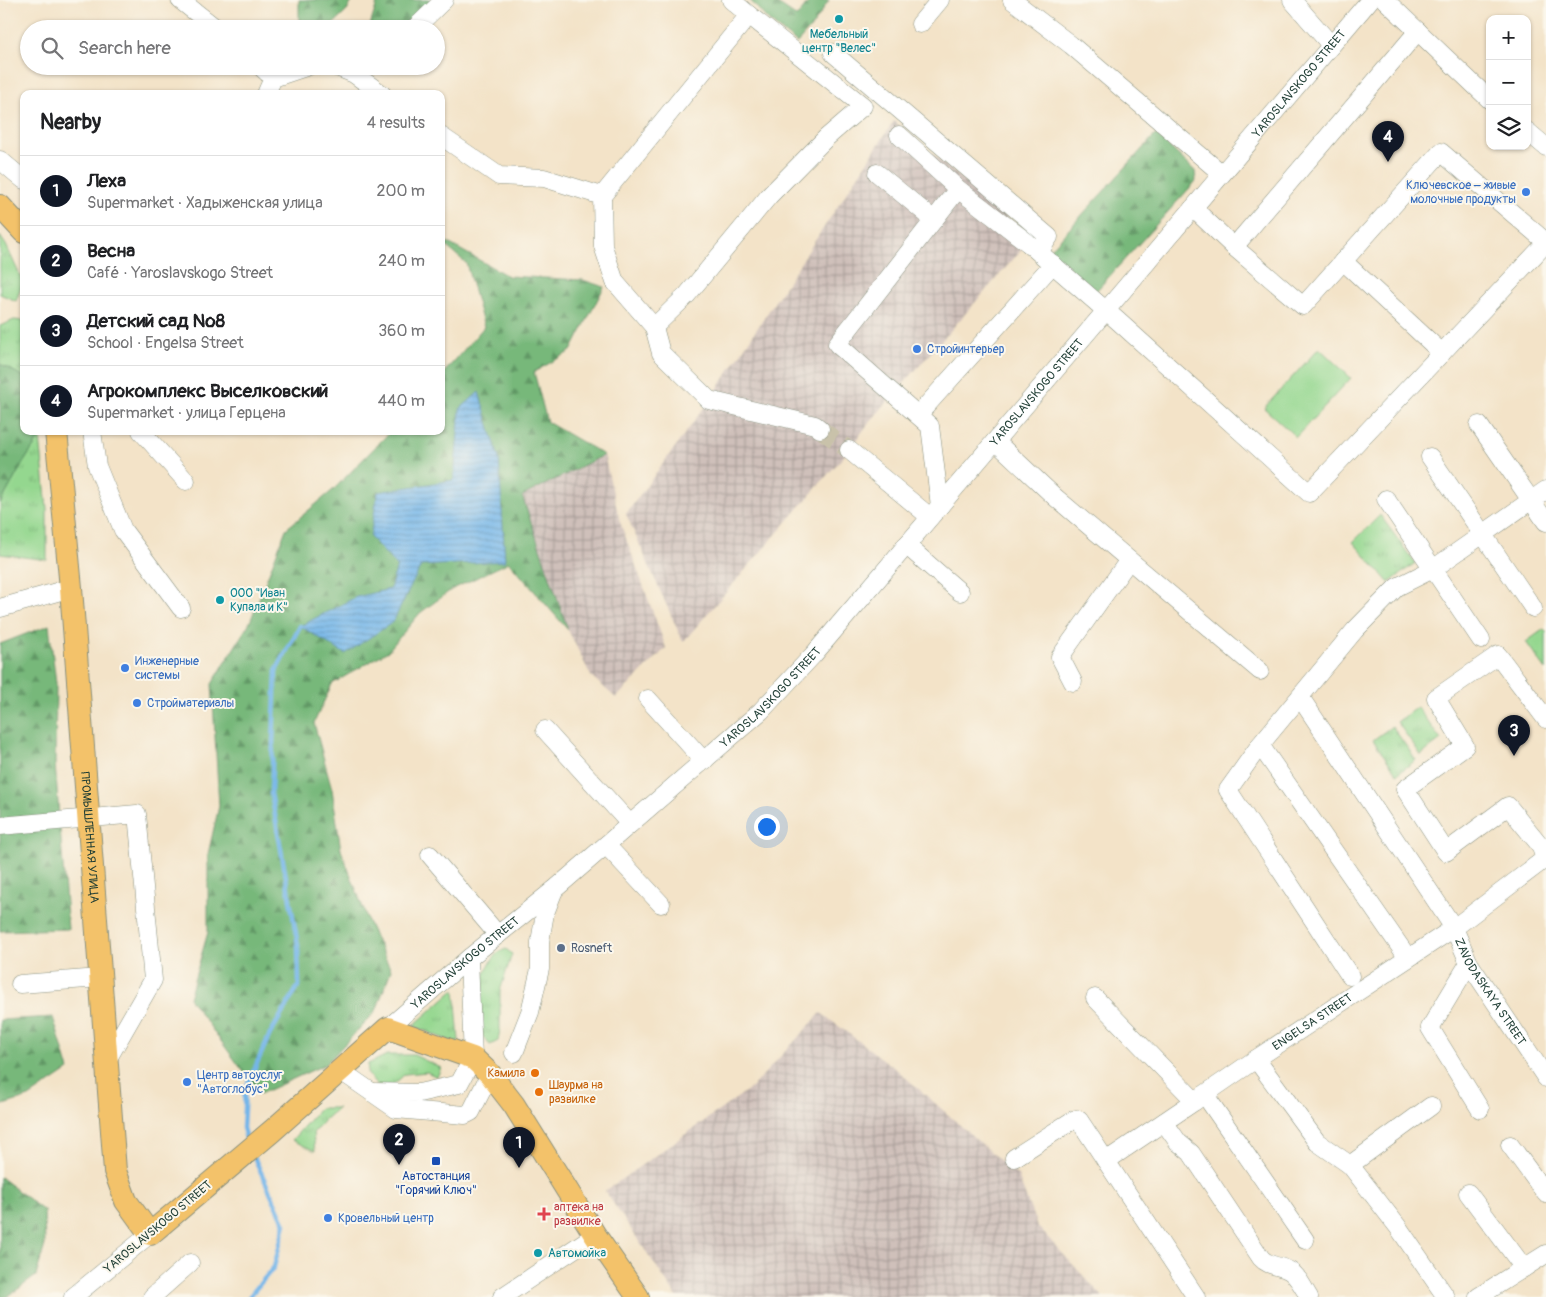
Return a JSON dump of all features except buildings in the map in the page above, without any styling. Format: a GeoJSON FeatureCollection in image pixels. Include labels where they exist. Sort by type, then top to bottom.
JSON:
{"type":"FeatureCollection","features":[{"type":"Feature","properties":{"kind":"main road"},"geometry":{"type":"LineString","coordinates":[[0,206],[20,228]]}},
{"type":"Feature","properties":{"kind":"main road","name":"ПРОМЫШЛЕННАЯ УЛИЦА"},"geometry":{"type":"LineString","coordinates":[[56,435],[71,588],[115,1172],[126,1201],[150,1234]]}},
{"type":"Feature","properties":{"kind":"main road"},"geometry":{"type":"LineString","coordinates":[[388,1028],[473,1058],[490,1074],[514,1105],[595,1235],[638,1297]]}},
{"type":"Feature","properties":{"kind":"main road","name":"YAROSLAVSKOGO STREET"},"geometry":{"type":"LineString","coordinates":[[150,1234],[272,1131],[388,1028]]}},
{"type":"Feature","properties":{"kind":"street"},"geometry":{"type":"LineString","coordinates":[[180,0],[206,20]]}},
{"type":"Feature","properties":{"kind":"street"},"geometry":{"type":"LineString","coordinates":[[423,20],[444,0]]}},
{"type":"Feature","properties":{"kind":"street"},"geometry":{"type":"LineString","coordinates":[[654,327],[687,295],[769,196],[826,138],[863,106],[732,0]]}},
{"type":"Feature","properties":{"kind":"street"},"geometry":{"type":"LineString","coordinates":[[920,24],[940,0]]}},
{"type":"Feature","properties":{"kind":"street"},"geometry":{"type":"LineString","coordinates":[[1012,0],[1071,45],[1222,174]]}},
{"type":"Feature","properties":{"kind":"street"},"geometry":{"type":"LineString","coordinates":[[1292,0],[1331,45]]}},
{"type":"Feature","properties":{"kind":"street","name":"YAROSLAVSKOGO STREET"},"geometry":{"type":"LineString","coordinates":[[388,1028],[469,958],[555,889],[761,711],[814,654],[1370,0]]}},
{"type":"Feature","properties":{"kind":"street"},"geometry":{"type":"LineString","coordinates":[[1385,0],[1486,96]]}},
{"type":"Feature","properties":{"kind":"street"},"geometry":{"type":"LineString","coordinates":[[749,15],[602,196],[602,246],[615,282],[654,327],[661,353],[709,400],[815,425],[820,429]]}},
{"type":"Feature","properties":{"kind":"street"},"geometry":{"type":"LineString","coordinates":[[1234,247],[1418,31]]}},
{"type":"Feature","properties":{"kind":"street"},"geometry":{"type":"LineString","coordinates":[[833,53],[1049,237],[1039,252]]}},
{"type":"Feature","properties":{"kind":"street"},"geometry":{"type":"LineString","coordinates":[[266,79],[279,75]]}},
{"type":"Feature","properties":{"kind":"street"},"geometry":{"type":"LineString","coordinates":[[365,75],[378,90]]}},
{"type":"Feature","properties":{"kind":"street"},"geometry":{"type":"LineString","coordinates":[[1531,134],[1546,147]]}},
{"type":"Feature","properties":{"kind":"street"},"geometry":{"type":"LineString","coordinates":[[898,135],[958,189],[1039,252],[1106,310],[1308,493],[1546,243],[1441,152],[1303,306],[1234,247],[1193,208]]}},
{"type":"Feature","properties":{"kind":"street"},"geometry":{"type":"LineString","coordinates":[[445,139],[499,176],[544,178],[602,196]]}},
{"type":"Feature","properties":{"kind":"street"},"geometry":{"type":"LineString","coordinates":[[0,160],[20,177]]}},
{"type":"Feature","properties":{"kind":"street"},"geometry":{"type":"LineString","coordinates":[[877,173],[934,220]]}},
{"type":"Feature","properties":{"kind":"street"},"geometry":{"type":"LineString","coordinates":[[935,512],[930,426],[837,344],[958,189]]}},
{"type":"Feature","properties":{"kind":"street"},"geometry":{"type":"LineString","coordinates":[[1343,261],[1442,354]]}},
{"type":"Feature","properties":{"kind":"street"},"geometry":{"type":"LineString","coordinates":[[918,415],[1053,264]]}},
{"type":"Feature","properties":{"kind":"street"},"geometry":{"type":"LineString","coordinates":[[1479,425],[1546,522]]}},
{"type":"Feature","properties":{"kind":"street"},"geometry":{"type":"LineString","coordinates":[[93,435],[97,466],[123,530],[181,608]]}},
{"type":"Feature","properties":{"kind":"street"},"geometry":{"type":"LineString","coordinates":[[145,435],[186,482]]}},
{"type":"Feature","properties":{"kind":"street"},"geometry":{"type":"LineString","coordinates":[[995,441],[1055,497],[1260,671]]}},
{"type":"Feature","properties":{"kind":"street"},"geometry":{"type":"LineString","coordinates":[[849,450],[935,512]]}},
{"type":"Feature","properties":{"kind":"street"},"geometry":{"type":"LineString","coordinates":[[1430,457],[1533,608]]}},
{"type":"Feature","properties":{"kind":"street"},"geometry":{"type":"LineString","coordinates":[[1350,976],[1228,790],[1260,745],[1355,630],[1398,587],[1433,569],[1546,490]]}},
{"type":"Feature","properties":{"kind":"street"},"geometry":{"type":"LineString","coordinates":[[1386,499],[1482,640]]}},
{"type":"Feature","properties":{"kind":"street"},"geometry":{"type":"LineString","coordinates":[[906,545],[960,592]]}},
{"type":"Feature","properties":{"kind":"street"},"geometry":{"type":"LineString","coordinates":[[1073,682],[1060,657],[1129,560]]}},
{"type":"Feature","properties":{"kind":"street"},"geometry":{"type":"LineString","coordinates":[[0,608],[71,588]]}},
{"type":"Feature","properties":{"kind":"street"},"geometry":{"type":"LineString","coordinates":[[1545,859],[1540,845],[1508,806],[1446,852],[1405,789],[1465,746],[1436,698],[1498,655],[1546,719]]}},
{"type":"Feature","properties":{"kind":"street","name":"ZAVODASKAYA STREET"},"geometry":{"type":"LineString","coordinates":[[1300,697],[1454,928],[1468,963],[1546,1078]]}},
{"type":"Feature","properties":{"kind":"street"},"geometry":{"type":"LineString","coordinates":[[648,699],[704,761]]}},
{"type":"Feature","properties":{"kind":"street"},"geometry":{"type":"LineString","coordinates":[[545,730],[630,824]]}},
{"type":"Feature","properties":{"kind":"street"},"geometry":{"type":"LineString","coordinates":[[1260,745],[1408,958]]}},
{"type":"Feature","properties":{"kind":"street"},"geometry":{"type":"LineString","coordinates":[[0,826],[137,814],[152,980],[131,1020],[106,1060]]}},
{"type":"Feature","properties":{"kind":"street"},"geometry":{"type":"LineString","coordinates":[[606,845],[660,904]]}},
{"type":"Feature","properties":{"kind":"street"},"geometry":{"type":"LineString","coordinates":[[430,855],[498,935]]}},
{"type":"Feature","properties":{"kind":"street","name":"ENGELSA STREET"},"geometry":{"type":"LineString","coordinates":[[1106,1161],[1256,1058],[1454,928],[1545,859]]}},
{"type":"Feature","properties":{"kind":"street"},"geometry":{"type":"LineString","coordinates":[[514,1053],[530,1012],[540,969],[540,942],[545,914],[555,889]]}},
{"type":"Feature","properties":{"kind":"street"},"geometry":{"type":"LineString","coordinates":[[372,1092],[419,1094],[459,1084],[473,1058],[469,958]]}},
{"type":"Feature","properties":{"kind":"street"},"geometry":{"type":"LineString","coordinates":[[1468,963],[1430,1028],[1480,1109]]}},
{"type":"Feature","properties":{"kind":"street"},"geometry":{"type":"LineString","coordinates":[[20,984],[100,978]]}},
{"type":"Feature","properties":{"kind":"street"},"geometry":{"type":"LineString","coordinates":[[1095,998],[1200,1098],[1305,1240]]}},
{"type":"Feature","properties":{"kind":"street"},"geometry":{"type":"LineString","coordinates":[[1256,1058],[1316,1142],[1350,1165],[1398,1227],[1446,1297]]}},
{"type":"Feature","properties":{"kind":"street"},"geometry":{"type":"LineString","coordinates":[[340,1071],[396,1109],[465,1115],[471,1112],[490,1074]]}},
{"type":"Feature","properties":{"kind":"street"},"geometry":{"type":"LineString","coordinates":[[1350,1165],[1431,1106]]}},
{"type":"Feature","properties":{"kind":"street"},"geometry":{"type":"LineString","coordinates":[[1014,1158],[1076,1119],[1196,1297]]}},
{"type":"Feature","properties":{"kind":"street"},"geometry":{"type":"LineString","coordinates":[[1164,1122],[1178,1142],[1191,1153],[1265,1263],[1291,1272],[1309,1297]]}},
{"type":"Feature","properties":{"kind":"street"},"geometry":{"type":"LineString","coordinates":[[1510,1145],[1546,1194]]}},
{"type":"Feature","properties":{"kind":"street"},"geometry":{"type":"LineString","coordinates":[[1468,1193],[1524,1268]]}},
{"type":"Feature","properties":{"kind":"street","name":"YAROSLAVSKOGO STREET"},"geometry":{"type":"LineString","coordinates":[[79,1296],[150,1234]]}},
{"type":"Feature","properties":{"kind":"street"},"geometry":{"type":"LineString","coordinates":[[502,1297],[595,1235]]}},
{"type":"Feature","properties":{"kind":"street"},"geometry":{"type":"LineString","coordinates":[[1478,1297],[1546,1254]]}},
{"type":"Feature","properties":{"kind":"street"},"geometry":{"type":"LineString","coordinates":[[152,1297],[190,1264]]}},
{"type":"Feature","properties":{"kind":"shaded area"},"geometry":{"type":"Polygon","coordinates":[[[894,121],[1032,238],[868,424],[849,450],[683,642],[626,514],[714,394],[894,121]]]}},
{"type":"Feature","properties":{"kind":"shaded area"},"geometry":{"type":"Polygon","coordinates":[[[604,455],[620,522],[666,648],[616,698],[591,676],[568,630],[522,496],[604,455]]]}},
{"type":"Feature","properties":{"kind":"shaded area"},"geometry":{"type":"Polygon","coordinates":[[[821,1013],[896,1069],[1018,1176],[1037,1226],[1103,1297],[677,1297],[605,1191],[751,1088],[821,1013]]]}},
{"type":"Feature","properties":{"kind":"green space"},"geometry":{"type":"Polygon","coordinates":[[[299,0],[353,0],[346,12],[338,20],[299,20],[299,0]]]}},
{"type":"Feature","properties":{"kind":"green space"},"geometry":{"type":"Polygon","coordinates":[[[378,0],[432,0],[409,20],[372,20],[378,0]]]}},
{"type":"Feature","properties":{"kind":"green space"},"geometry":{"type":"Polygon","coordinates":[[[750,0],[772,0],[797,17],[810,0],[829,0],[813,25],[797,43],[768,20],[750,0]]]}},
{"type":"Feature","properties":{"kind":"green space"},"geometry":{"type":"Polygon","coordinates":[[[1156,134],[1195,171],[1196,181],[1096,291],[1049,251],[1156,134]]]}},
{"type":"Feature","properties":{"kind":"green space"},"geometry":{"type":"Polygon","coordinates":[[[0,236],[20,275],[20,290],[16,301],[0,294],[0,236]]]}},
{"type":"Feature","properties":{"kind":"green space"},"geometry":{"type":"Polygon","coordinates":[[[445,241],[508,276],[583,280],[604,287],[571,351],[534,372],[547,422],[604,455],[522,496],[568,630],[509,562],[451,590],[420,613],[388,651],[332,684],[314,723],[332,789],[341,850],[370,926],[391,970],[376,1011],[326,1064],[260,1094],[189,998],[208,932],[208,854],[219,806],[212,684],[250,622],[286,529],[333,490],[387,435],[445,435],[445,371],[484,327],[466,263],[445,245],[445,241]]]}},
{"type":"Feature","properties":{"kind":"green space"},"geometry":{"type":"Polygon","coordinates":[[[14,320],[20,321],[20,375],[0,364],[0,326],[14,320]]]}},
{"type":"Feature","properties":{"kind":"green space"},"geometry":{"type":"Polygon","coordinates":[[[1319,348],[1351,378],[1296,437],[1264,408],[1319,348]]]}},
{"type":"Feature","properties":{"kind":"green space"},"geometry":{"type":"Polygon","coordinates":[[[0,364],[20,375],[20,435],[40,435],[40,437],[0,504],[0,364]]]}},
{"type":"Feature","properties":{"kind":"green space"},"geometry":{"type":"Polygon","coordinates":[[[40,437],[47,509],[47,560],[0,554],[0,504],[40,437]]]}},
{"type":"Feature","properties":{"kind":"green space"},"geometry":{"type":"Polygon","coordinates":[[[1380,515],[1415,563],[1389,583],[1353,542],[1380,515]]]}},
{"type":"Feature","properties":{"kind":"green space"},"geometry":{"type":"Polygon","coordinates":[[[49,625],[56,683],[55,764],[68,929],[0,931],[0,644],[49,625]]]}},
{"type":"Feature","properties":{"kind":"green space"},"geometry":{"type":"Polygon","coordinates":[[[1544,629],[1546,632],[1546,670],[1526,642],[1544,629]]]}},
{"type":"Feature","properties":{"kind":"green space"},"geometry":{"type":"Polygon","coordinates":[[[1417,707],[1441,740],[1421,755],[1397,722],[1417,707]]]}},
{"type":"Feature","properties":{"kind":"green space"},"geometry":{"type":"Polygon","coordinates":[[[1392,726],[1416,760],[1397,774],[1373,740],[1392,726]]]}},
{"type":"Feature","properties":{"kind":"green space"},"geometry":{"type":"Polygon","coordinates":[[[506,949],[512,954],[500,991],[500,1029],[498,1041],[490,1045],[482,1036],[480,986],[486,970],[497,953],[506,949]]]}},
{"type":"Feature","properties":{"kind":"green space"},"geometry":{"type":"Polygon","coordinates":[[[455,989],[459,1041],[455,1043],[413,1026],[455,989]]]}},
{"type":"Feature","properties":{"kind":"green space"},"geometry":{"type":"Polygon","coordinates":[[[53,1017],[69,1070],[29,1097],[0,1106],[0,1020],[53,1017]]]}},
{"type":"Feature","properties":{"kind":"green space"},"geometry":{"type":"Polygon","coordinates":[[[387,1055],[414,1055],[441,1068],[437,1077],[427,1072],[405,1074],[393,1085],[377,1085],[367,1073],[368,1064],[387,1055]]]}},
{"type":"Feature","properties":{"kind":"green space"},"geometry":{"type":"Polygon","coordinates":[[[320,1108],[338,1108],[313,1133],[315,1151],[292,1140],[320,1108]]]}},
{"type":"Feature","properties":{"kind":"green space"},"geometry":{"type":"Polygon","coordinates":[[[0,1177],[44,1211],[45,1245],[36,1276],[7,1297],[0,1297],[0,1177]]]}},
{"type":"Feature","properties":{"kind":"water"},"geometry":{"type":"Polygon","coordinates":[[[479,392],[499,458],[505,561],[421,566],[393,622],[345,654],[300,626],[356,597],[390,589],[397,566],[370,537],[378,492],[454,480],[460,409],[479,392]]]}},
{"type":"Feature","properties":{"kind":"waterway"},"geometry":{"type":"LineString","coordinates":[[247,1142],[243,1128],[245,1090],[270,1034],[299,985],[298,945],[271,793],[276,671],[300,626]]}},
{"type":"Feature","properties":{"kind":"waterway"},"geometry":{"type":"LineString","coordinates":[[249,1297],[274,1267],[285,1224],[253,1155]]}},
{"type":"Feature","properties":{"kind":"tunnel"},"geometry":{"type":"LineString","coordinates":[[820,429],[849,450]]}},
{"type":"Feature","properties":{"kind":"place","name":"Мебельный центр \"Велес\""},"geometry":{"type":"Point","coordinates":[839,19]}},
{"type":"Feature","properties":{"kind":"place","name":"Агрокомплекс Выселковский"},"geometry":{"type":"Point","coordinates":[1388,162]}},
{"type":"Feature","properties":{"kind":"place","name":"Ключевское – живые молочные продукты"},"geometry":{"type":"Point","coordinates":[1526,192]}},
{"type":"Feature","properties":{"kind":"place","name":"Стройинтерьер"},"geometry":{"type":"Point","coordinates":[917,349]}},
{"type":"Feature","properties":{"kind":"place","name":"ООО \"Иван Купала и К\""},"geometry":{"type":"Point","coordinates":[220,600]}},
{"type":"Feature","properties":{"kind":"place","name":"Инженерные системы"},"geometry":{"type":"Point","coordinates":[125,668]}},
{"type":"Feature","properties":{"kind":"place","name":"Стройматериалы"},"geometry":{"type":"Point","coordinates":[137,703]}},
{"type":"Feature","properties":{"kind":"place","name":"Детский сад №8"},"geometry":{"type":"Point","coordinates":[1514,756]}},
{"type":"Feature","properties":{"kind":"place","name":"Rosneft"},"geometry":{"type":"Point","coordinates":[561,948]}},
{"type":"Feature","properties":{"kind":"place","name":"Камила"},"geometry":{"type":"Point","coordinates":[535,1073]}},
{"type":"Feature","properties":{"kind":"place","name":"Центр автоуслуг \"Автоглобус\""},"geometry":{"type":"Point","coordinates":[187,1082]}},
{"type":"Feature","properties":{"kind":"place","name":"Шаурма на развилке"},"geometry":{"type":"Point","coordinates":[539,1092]}},
{"type":"Feature","properties":{"kind":"place","name":"Автостанция \"Горячий Ключ\""},"geometry":{"type":"Point","coordinates":[436,1161]}},
{"type":"Feature","properties":{"kind":"place","name":"Весна"},"geometry":{"type":"Point","coordinates":[399,1165]}},
{"type":"Feature","properties":{"kind":"place","name":"Леха"},"geometry":{"type":"Point","coordinates":[519,1168]}},
{"type":"Feature","properties":{"kind":"place","name":"аптека на развилке"},"geometry":{"type":"Point","coordinates":[544,1214]}},
{"type":"Feature","properties":{"kind":"place","name":"Кровельный центр"},"geometry":{"type":"Point","coordinates":[328,1218]}},
{"type":"Feature","properties":{"kind":"place","name":"Автомойка"},"geometry":{"type":"Point","coordinates":[538,1253]}}]}
